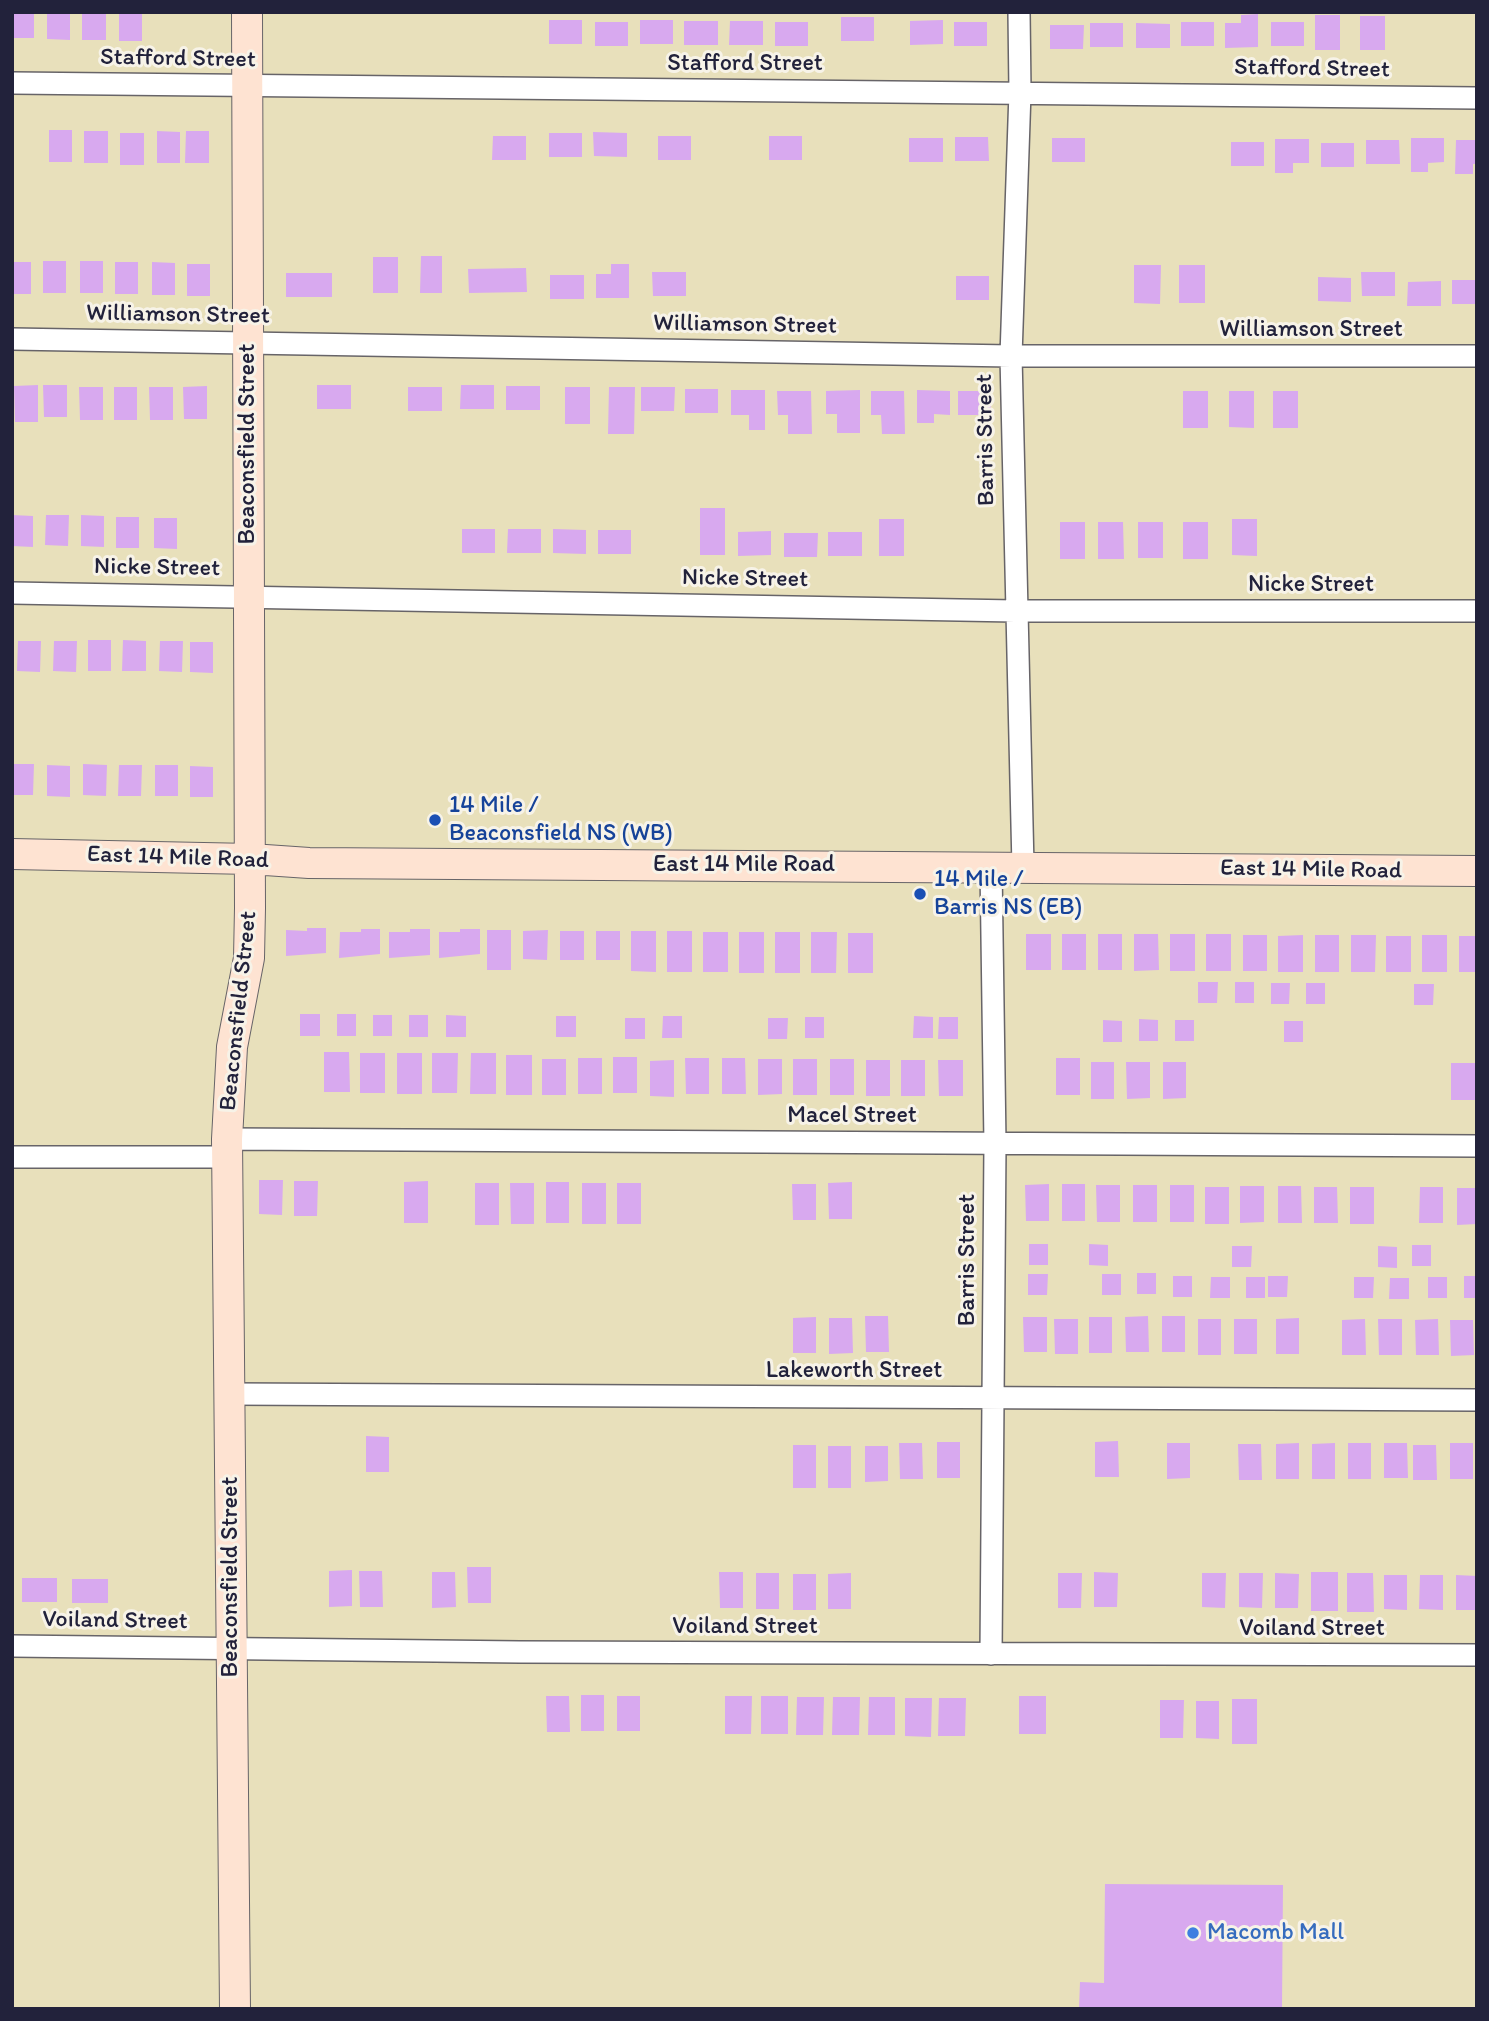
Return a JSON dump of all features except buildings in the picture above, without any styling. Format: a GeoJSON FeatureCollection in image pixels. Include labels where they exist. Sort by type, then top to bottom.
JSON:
{"type":"FeatureCollection","features":[{"type":"Feature","properties":{"kind":"street","name":"Beaconsfield Street"},"geometry":{"type":"LineString","coordinates":[[234,2009],[227,1148],[232,1047],[249,958],[251,859],[247,12]]}},
{"type":"Feature","properties":{"kind":"street","name":"Barris Street"},"geometry":{"type":"LineString","coordinates":[[1020,12],[1011,356],[1023,867]]}},
{"type":"Feature","properties":{"kind":"street","name":"Stafford Street"},"geometry":{"type":"LineString","coordinates":[[12,83],[1477,98]]}},
{"type":"Feature","properties":{"kind":"street","name":"Williamson Street"},"geometry":{"type":"LineString","coordinates":[[12,338],[1011,356],[1477,356]]}},
{"type":"Feature","properties":{"kind":"street","name":"Nicke Street"},"geometry":{"type":"LineString","coordinates":[[12,593],[1015,611],[1477,611]]}},
{"type":"Feature","properties":{"kind":"street","name":"East 14 Mile Road"},"geometry":{"type":"LineString","coordinates":[[12,854],[251,859],[309,863],[1477,871]]}},
{"type":"Feature","properties":{"kind":"street","name":"Barris Street"},"geometry":{"type":"LineString","coordinates":[[991,867],[995,1144],[991,1654]]}},
{"type":"Feature","properties":{"kind":"street","name":"Macel Street"},"geometry":{"type":"LineString","coordinates":[[12,1157],[227,1148],[995,1144],[1477,1146]]}},
{"type":"Feature","properties":{"kind":"street","name":"Lakeworth Street"},"geometry":{"type":"LineString","coordinates":[[230,1394],[1477,1401]]}},
{"type":"Feature","properties":{"kind":"street","name":"Voiland Street"},"geometry":{"type":"LineString","coordinates":[[12,1646],[1477,1656]]}},
{"type":"Feature","properties":{"kind":"place","name":"14 Mile / Beaconsfield NS (WB)"},"geometry":{"type":"Point","coordinates":[435,820]}},
{"type":"Feature","properties":{"kind":"place","name":"14 Mile / Barris NS (EB)"},"geometry":{"type":"Point","coordinates":[920,894]}},
{"type":"Feature","properties":{"kind":"place","name":"Macomb Mall"},"geometry":{"type":"Point","coordinates":[1193,1933]}}]}
